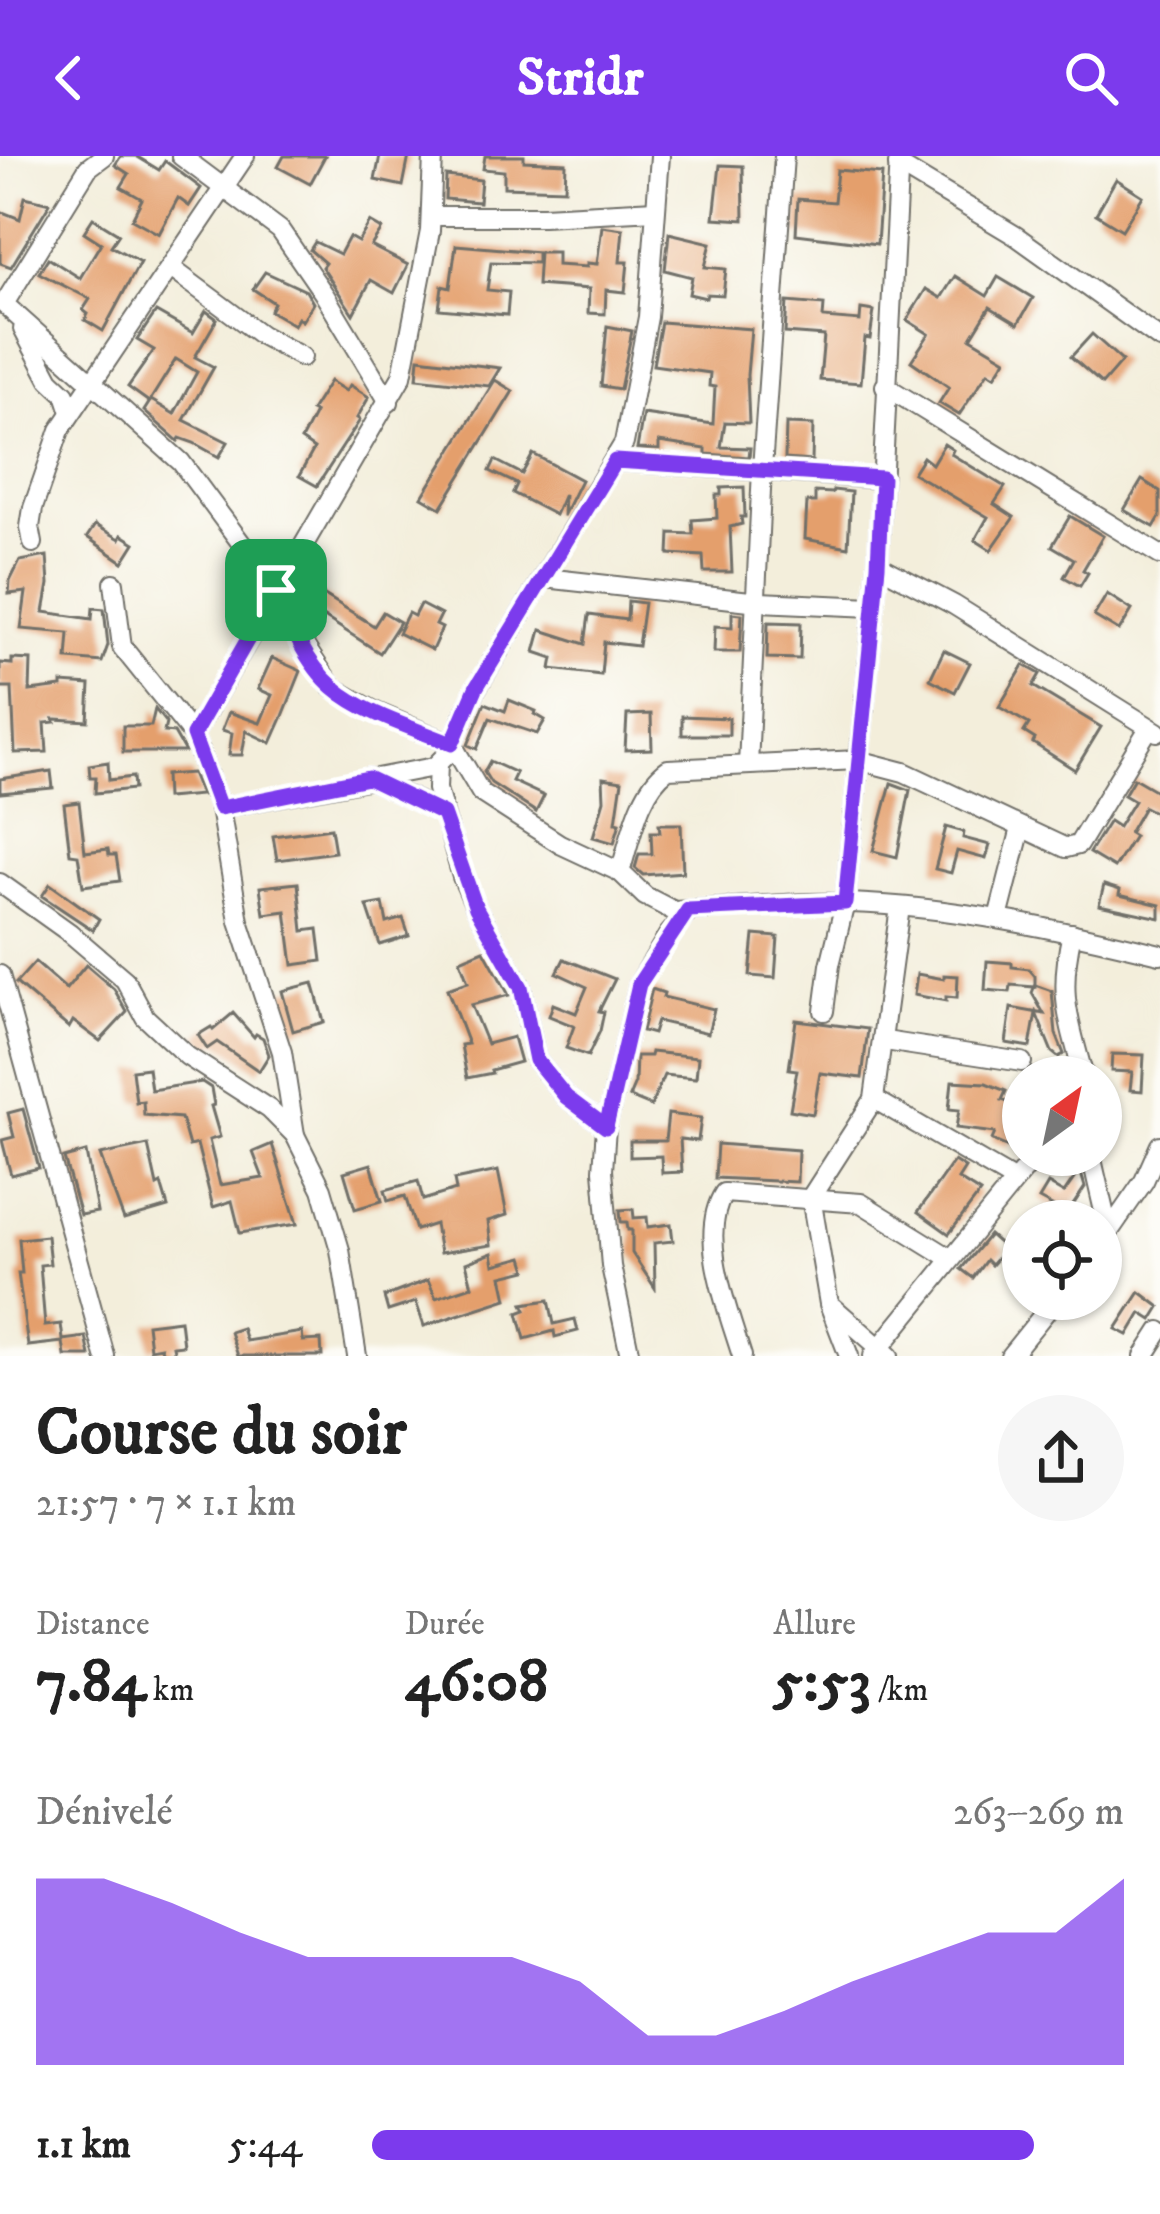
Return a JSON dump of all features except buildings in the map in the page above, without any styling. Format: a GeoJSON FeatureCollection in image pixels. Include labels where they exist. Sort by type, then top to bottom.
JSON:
{"type":"FeatureCollection","features":[{"type":"Feature","properties":{"kind":"street"},"geometry":{"type":"LineString","coordinates":[[181,156],[280,230],[325,294],[389,402]]}},
{"type":"Feature","properties":{"kind":"street"},"geometry":{"type":"LineString","coordinates":[[33,543],[33,508],[60,430],[245,156]]}},
{"type":"Feature","properties":{"kind":"street"},"geometry":{"type":"LineString","coordinates":[[193,735],[402,376],[431,216],[433,156]]}},
{"type":"Feature","properties":{"kind":"street"},"geometry":{"type":"LineString","coordinates":[[606,1127],[566,1097],[536,1060],[521,987],[476,908],[443,814],[438,764],[476,688],[624,443],[648,317],[660,156]]}},
{"type":"Feature","properties":{"kind":"street"},"geometry":{"type":"LineString","coordinates":[[748,765],[784,156]]}},
{"type":"Feature","properties":{"kind":"street"},"geometry":{"type":"LineString","coordinates":[[92,159],[4,304],[181,462],[276,590],[286,617],[332,687],[378,713],[452,744],[481,793],[560,844],[620,872],[662,908],[845,903],[900,907],[998,918],[1160,954]]}},
{"type":"Feature","properties":{"kind":"street"},"geometry":{"type":"LineString","coordinates":[[824,1011],[845,903],[878,566],[899,161],[1016,236],[1160,339]]}},
{"type":"Feature","properties":{"kind":"street"},"geometry":{"type":"LineString","coordinates":[[431,216],[655,209]]}},
{"type":"Feature","properties":{"kind":"street"},"geometry":{"type":"LineString","coordinates":[[171,268],[261,335],[302,357]]}},
{"type":"Feature","properties":{"kind":"street"},"geometry":{"type":"LineString","coordinates":[[15,315],[50,380],[65,394],[71,412]]}},
{"type":"Feature","properties":{"kind":"street"},"geometry":{"type":"LineString","coordinates":[[371,375],[402,376]]}},
{"type":"Feature","properties":{"kind":"street"},"geometry":{"type":"LineString","coordinates":[[885,386],[1160,555]]}},
{"type":"Feature","properties":{"kind":"street"},"geometry":{"type":"LineString","coordinates":[[615,461],[882,478]]}},
{"type":"Feature","properties":{"kind":"street"},"geometry":{"type":"LineString","coordinates":[[620,872],[642,805],[668,769],[858,760],[904,772],[1066,848],[1078,845],[1155,731],[954,604],[878,566]]}},
{"type":"Feature","properties":{"kind":"street"},"geometry":{"type":"LineString","coordinates":[[545,578],[759,602],[873,607]]}},
{"type":"Feature","properties":{"kind":"street"},"geometry":{"type":"LineString","coordinates":[[114,583],[122,647],[193,735],[220,808],[239,921],[282,1052],[295,1135],[322,1189],[340,1250],[357,1356]]}},
{"type":"Feature","properties":{"kind":"street"},"geometry":{"type":"LineString","coordinates":[[220,808],[438,764]]}},
{"type":"Feature","properties":{"kind":"street"},"geometry":{"type":"LineString","coordinates":[[368,778],[443,814]]}},
{"type":"Feature","properties":{"kind":"street"},"geometry":{"type":"LineString","coordinates":[[998,918],[1021,828]]}},
{"type":"Feature","properties":{"kind":"street"},"geometry":{"type":"LineString","coordinates":[[0,883],[51,918],[125,980],[145,1017],[187,1056],[269,1109],[295,1135]]}},
{"type":"Feature","properties":{"kind":"street"},"geometry":{"type":"LineString","coordinates":[[849,1356],[829,1304],[811,1197],[874,1099],[900,907]]}},
{"type":"Feature","properties":{"kind":"street"},"geometry":{"type":"LineString","coordinates":[[630,1356],[611,1267],[603,1171],[606,1127],[639,984],[688,910]]}},
{"type":"Feature","properties":{"kind":"street"},"geometry":{"type":"LineString","coordinates":[[1072,933],[1063,982],[1079,1056]]}},
{"type":"Feature","properties":{"kind":"street"},"geometry":{"type":"LineString","coordinates":[[0,975],[105,1356]]}},
{"type":"Feature","properties":{"kind":"street"},"geometry":{"type":"LineString","coordinates":[[885,1040],[1002,1059]]}},
{"type":"Feature","properties":{"kind":"street"},"geometry":{"type":"LineString","coordinates":[[874,1099],[1015,1181]]}},
{"type":"Feature","properties":{"kind":"street"},"geometry":{"type":"LineString","coordinates":[[1122,1213],[1160,1145]]}},
{"type":"Feature","properties":{"kind":"street"},"geometry":{"type":"LineString","coordinates":[[829,1304],[881,1353],[950,1258],[1020,1176]]}},
{"type":"Feature","properties":{"kind":"street"},"geometry":{"type":"LineString","coordinates":[[742,1356],[711,1232],[715,1208],[724,1193],[861,1203],[950,1258]]}},
{"type":"Feature","properties":{"kind":"street"},"geometry":{"type":"LineString","coordinates":[[1010,1356],[1039,1320]]}},
{"type":"Feature","properties":{"kind":"street"},"geometry":{"type":"LineString","coordinates":[[1144,1356],[1160,1331]]}},
{"type":"Feature","properties":{"kind":"route"},"geometry":{"type":"LineString","coordinates":[[615,461],[882,478],[878,566],[845,903],[688,910],[639,984],[606,1127],[566,1097],[536,1060],[521,987],[462,877],[443,814],[368,778],[220,808],[193,741],[194,727],[276,590],[286,617],[332,687],[378,713],[452,744],[476,688],[615,461]]}}]}
